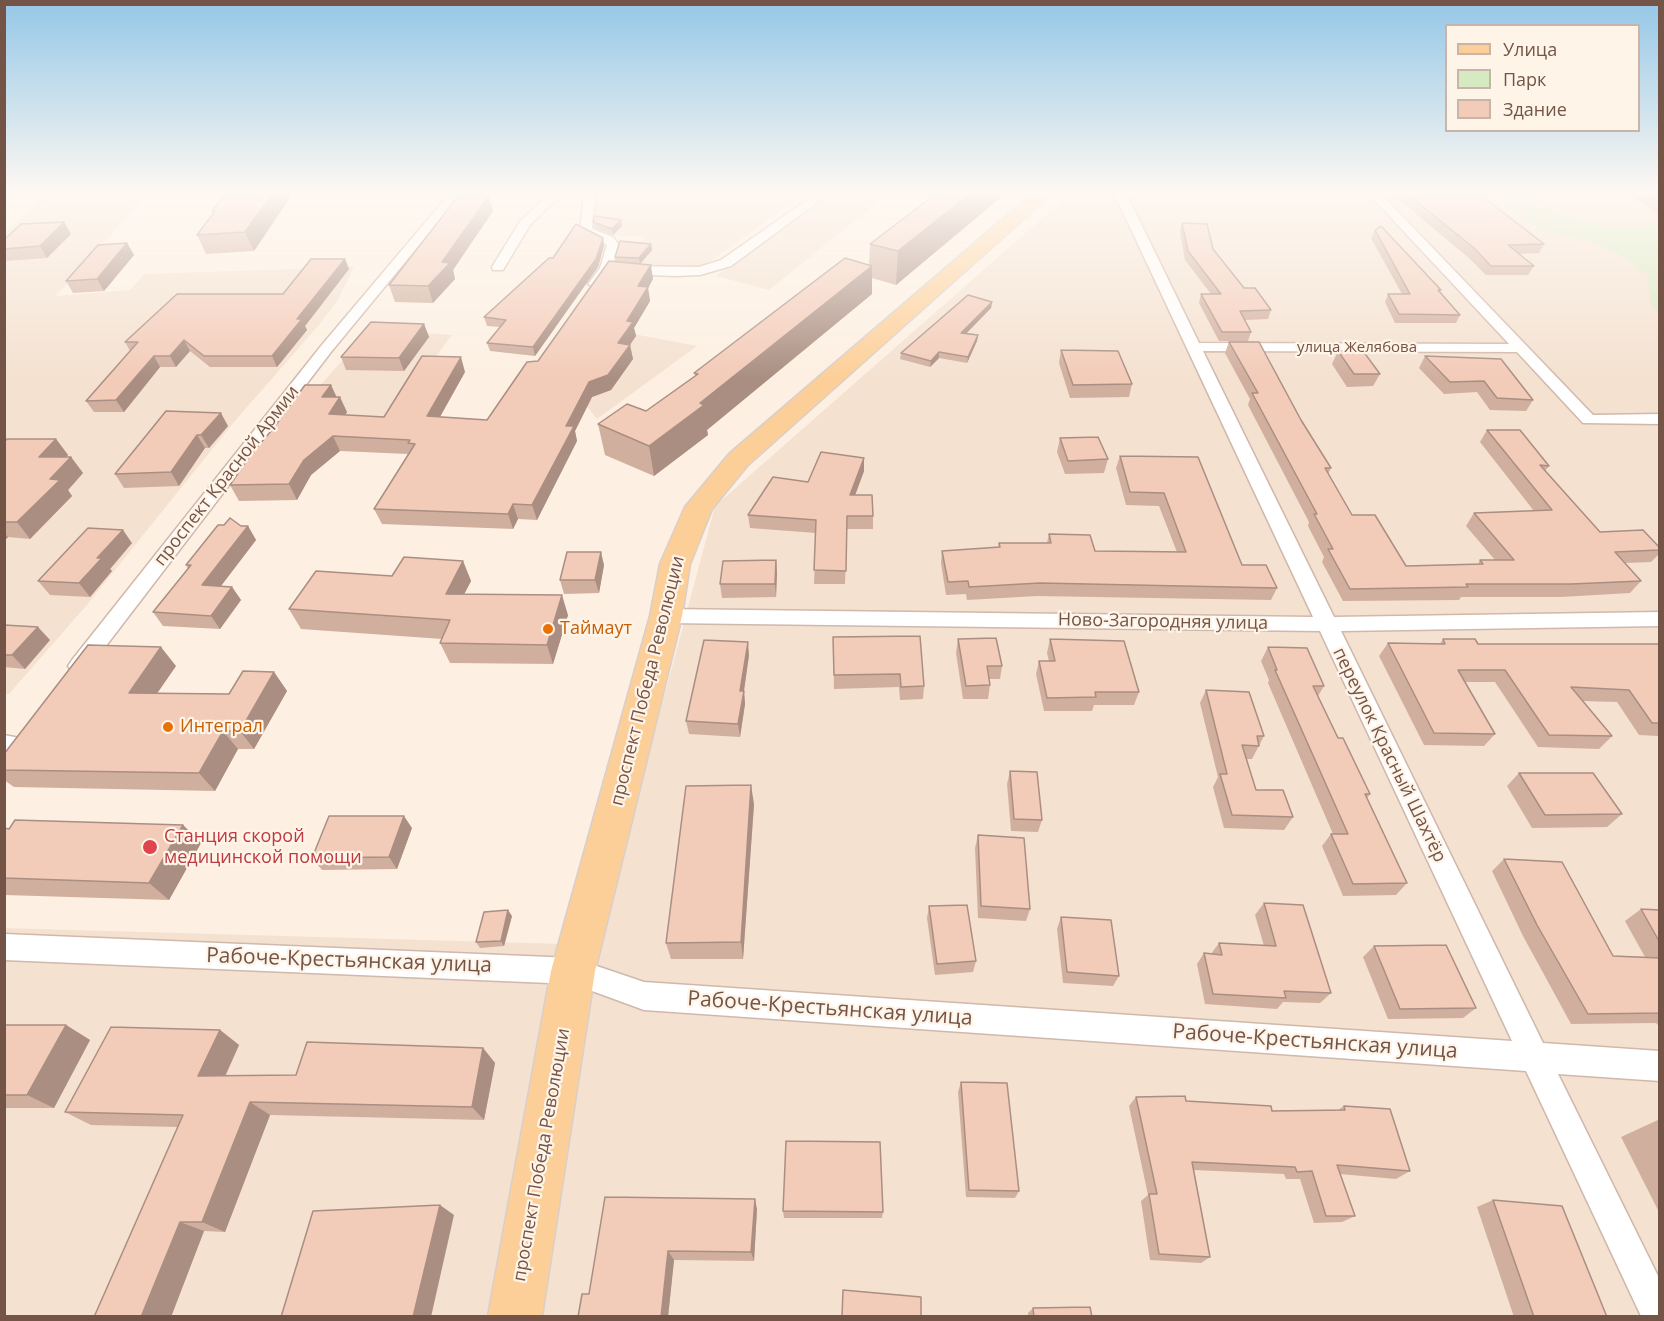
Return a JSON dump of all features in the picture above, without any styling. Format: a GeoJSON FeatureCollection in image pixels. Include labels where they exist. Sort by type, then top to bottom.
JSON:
{"type":"FeatureCollection","features":[{"type":"Feature","properties":{"kind":"main road","name":"проспект Победа Революции"},"geometry":{"type":"LineString","coordinates":[[515,1317],[573,970],[666,616],[675,564],[699,507],[738,460],[973,255]]}},
{"type":"Feature","properties":{"kind":"street","name":"проспект Красной Армии"},"geometry":{"type":"LineString","coordinates":[[69,679],[326,349],[405,255]]}},
{"type":"Feature","properties":{"kind":"street"},"geometry":{"type":"LineString","coordinates":[[498,267],[506,255]]}},
{"type":"Feature","properties":{"kind":"street"},"geometry":{"type":"LineString","coordinates":[[587,296],[606,268],[610,255]]}},
{"type":"Feature","properties":{"kind":"street"},"geometry":{"type":"LineString","coordinates":[[606,268],[700,271],[726,263],[738,255]]}},
{"type":"Feature","properties":{"kind":"street","name":"переулок Красный Шахтёр"},"geometry":{"type":"LineString","coordinates":[[1150,255],[1659,1317]]}},
{"type":"Feature","properties":{"kind":"street"},"geometry":{"type":"LineString","coordinates":[[1432,255],[1589,420],[1659,419]]}},
{"type":"Feature","properties":{"kind":"street","name":"улица Желябова"},"geometry":{"type":"LineString","coordinates":[[1194,347],[1520,348]]}},
{"type":"Feature","properties":{"kind":"street","name":"Ново-Загородняя улица"},"geometry":{"type":"LineString","coordinates":[[666,616],[1326,624],[1659,620]]}},
{"type":"Feature","properties":{"kind":"street"},"geometry":{"type":"LineString","coordinates":[[4,764],[16,742]]}},
{"type":"Feature","properties":{"kind":"street","name":"Рабоче-Крестьянская улица"},"geometry":{"type":"LineString","coordinates":[[4,947],[573,970],[644,996],[1659,1066]]}},
{"type":"Feature","properties":{"kind":"shaded area"},"geometry":{"type":"Polygon","coordinates":[[[5,255],[93,255],[56,296],[130,290],[144,274],[354,267],[338,300],[318,326],[234,422],[86,606],[9,694],[5,694],[5,255]]]}},
{"type":"Feature","properties":{"kind":"shaded area"},"geometry":{"type":"Polygon","coordinates":[[[632,255],[720,255],[701,268],[626,263],[632,255]]]}},
{"type":"Feature","properties":{"kind":"shaded area"},"geometry":{"type":"Polygon","coordinates":[[[745,255],[813,255],[769,290],[716,276],[745,255]]]}},
{"type":"Feature","properties":{"kind":"shaded area"},"geometry":{"type":"Polygon","coordinates":[[[1001,255],[1659,255],[1659,1316],[5,1316],[4,928],[598,945],[715,506],[1001,255]]]}},
{"type":"Feature","properties":{"kind":"shaded area"},"geometry":{"type":"Polygon","coordinates":[[[369,330],[452,335],[381,429],[287,423],[369,330]]]}},
{"type":"Feature","properties":{"kind":"shaded area"},"geometry":{"type":"Polygon","coordinates":[[[613,330],[697,346],[597,419],[569,383],[613,330]]]}},
{"type":"Feature","properties":{"kind":"green space"},"geometry":{"type":"Polygon","coordinates":[[[1619,255],[1659,255],[1659,311],[1652,308],[1647,274],[1619,255]]]}},
{"type":"Feature","properties":{"kind":"building"},"geometry":{"type":"Polygon","coordinates":[[[89,255],[117,255],[97,279],[66,281],[89,255]]]}},
{"type":"Feature","properties":{"kind":"building"},"geometry":{"type":"Polygon","coordinates":[[[413,255],[447,255],[442,262],[450,263],[428,286],[389,285],[413,255]]]}},
{"type":"Feature","properties":{"kind":"building"},"geometry":{"type":"Polygon","coordinates":[[[555,255],[597,255],[533,347],[487,343],[506,320],[484,317],[549,258],[553,258],[555,255]]]}},
{"type":"Feature","properties":{"kind":"building"},"geometry":{"type":"Polygon","coordinates":[[[616,255],[642,255],[639,258],[615,257],[616,255]]]}},
{"type":"Feature","properties":{"kind":"building"},"geometry":{"type":"Polygon","coordinates":[[[1191,255],[1217,255],[1244,288],[1255,288],[1271,310],[1240,311],[1251,332],[1222,332],[1201,294],[1221,294],[1191,255]]]}},
{"type":"Feature","properties":{"kind":"building"},"geometry":{"type":"Polygon","coordinates":[[[1388,255],[1408,255],[1441,290],[1438,290],[1460,315],[1399,314],[1388,294],[1410,294],[1388,255]]]}},
{"type":"Feature","properties":{"kind":"building"},"geometry":{"type":"Polygon","coordinates":[[[1480,255],[1520,255],[1534,266],[1491,266],[1480,255]]]}},
{"type":"Feature","properties":{"kind":"building"},"geometry":{"type":"Polygon","coordinates":[[[845,258],[872,266],[700,403],[704,405],[649,446],[598,424],[627,404],[646,411],[698,374],[694,373],[845,258]]]}},
{"type":"Feature","properties":{"kind":"building"},"geometry":{"type":"Polygon","coordinates":[[[311,259],[345,259],[297,319],[302,319],[272,356],[204,356],[184,340],[170,356],[154,356],[116,400],[86,401],[138,342],[125,342],[177,294],[283,294],[311,259]]]}},
{"type":"Feature","properties":{"kind":"building"},"geometry":{"type":"Polygon","coordinates":[[[609,261],[651,265],[638,286],[648,287],[627,321],[633,322],[618,343],[630,345],[608,375],[589,382],[566,426],[574,426],[532,505],[513,504],[508,514],[374,509],[415,444],[408,443],[410,440],[333,436],[304,460],[289,484],[230,485],[251,454],[305,385],[331,385],[322,397],[340,397],[329,414],[384,417],[422,356],[461,357],[427,416],[487,420],[527,362],[538,361],[609,261]]]}},
{"type":"Feature","properties":{"kind":"building"},"geometry":{"type":"Polygon","coordinates":[[[968,295],[992,302],[961,333],[978,335],[968,357],[939,352],[931,361],[901,353],[968,295]]]}},
{"type":"Feature","properties":{"kind":"building"},"geometry":{"type":"Polygon","coordinates":[[[371,322],[424,324],[399,358],[341,357],[371,322]]]}},
{"type":"Feature","properties":{"kind":"building"},"geometry":{"type":"Polygon","coordinates":[[[1229,342],[1259,342],[1301,420],[1331,468],[1325,468],[1352,515],[1375,515],[1406,566],[1483,564],[1480,560],[1514,560],[1474,513],[1552,510],[1487,430],[1520,430],[1549,466],[1540,465],[1600,532],[1643,530],[1659,547],[1659,550],[1615,552],[1641,581],[1466,584],[1468,587],[1350,589],[1328,549],[1333,549],[1314,514],[1317,514],[1252,393],[1258,393],[1229,342]]]}},
{"type":"Feature","properties":{"kind":"building"},"geometry":{"type":"Polygon","coordinates":[[[1061,350],[1118,351],[1132,384],[1073,385],[1061,350]]]}},
{"type":"Feature","properties":{"kind":"building"},"geometry":{"type":"Polygon","coordinates":[[[1338,351],[1363,351],[1380,374],[1354,374],[1338,351]]]}},
{"type":"Feature","properties":{"kind":"building"},"geometry":{"type":"Polygon","coordinates":[[[1425,356],[1501,359],[1533,400],[1497,398],[1484,381],[1450,382],[1425,356]]]}},
{"type":"Feature","properties":{"kind":"building"},"geometry":{"type":"Polygon","coordinates":[[[166,411],[221,413],[201,435],[197,435],[171,472],[115,474],[166,411]]]}},
{"type":"Feature","properties":{"kind":"building"},"geometry":{"type":"Polygon","coordinates":[[[1098,437],[1108,459],[1068,461],[1060,438],[1098,437]]]}},
{"type":"Feature","properties":{"kind":"building"},"geometry":{"type":"Polygon","coordinates":[[[7,439],[56,439],[39,457],[71,457],[50,479],[60,480],[17,522],[4,522],[4,442],[7,439]]]}},
{"type":"Feature","properties":{"kind":"building"},"geometry":{"type":"Polygon","coordinates":[[[821,452],[864,458],[850,495],[872,495],[873,516],[847,516],[846,571],[814,570],[816,520],[748,515],[773,477],[808,482],[821,452]]]}},
{"type":"Feature","properties":{"kind":"building"},"geometry":{"type":"Polygon","coordinates":[[[1120,456],[1198,457],[1242,565],[1266,565],[1277,588],[1040,583],[969,587],[968,581],[948,582],[942,551],[1000,547],[999,543],[1051,543],[1049,534],[1090,535],[1095,551],[1186,552],[1164,493],[1130,492],[1120,456]]]}},
{"type":"Feature","properties":{"kind":"building"},"geometry":{"type":"Polygon","coordinates":[[[230,518],[241,526],[248,526],[202,585],[232,587],[211,616],[153,612],[191,565],[186,565],[218,525],[224,525],[230,518]]]}},
{"type":"Feature","properties":{"kind":"building"},"geometry":{"type":"Polygon","coordinates":[[[88,528],[123,530],[97,558],[102,558],[79,583],[38,581],[88,528]]]}},
{"type":"Feature","properties":{"kind":"building"},"geometry":{"type":"Polygon","coordinates":[[[567,552],[601,552],[595,580],[560,580],[567,552]]]}},
{"type":"Feature","properties":{"kind":"building"},"geometry":{"type":"Polygon","coordinates":[[[404,557],[463,561],[446,594],[562,595],[547,645],[440,643],[450,620],[289,609],[316,571],[392,576],[404,557]]]}},
{"type":"Feature","properties":{"kind":"building"},"geometry":{"type":"Polygon","coordinates":[[[776,560],[775,584],[720,584],[723,561],[776,560]]]}},
{"type":"Feature","properties":{"kind":"building"},"geometry":{"type":"Polygon","coordinates":[[[4,625],[38,627],[12,655],[4,655],[4,625]]]}},
{"type":"Feature","properties":{"kind":"building"},"geometry":{"type":"Polygon","coordinates":[[[920,636],[924,686],[901,687],[900,674],[834,675],[833,637],[920,636]]]}},
{"type":"Feature","properties":{"kind":"building"},"geometry":{"type":"Polygon","coordinates":[[[996,638],[1002,666],[987,666],[990,685],[966,686],[958,639],[996,638]]]}},
{"type":"Feature","properties":{"kind":"building"},"geometry":{"type":"Polygon","coordinates":[[[1050,639],[1124,641],[1139,692],[1095,692],[1096,697],[1047,698],[1039,661],[1055,661],[1050,639]]]}},
{"type":"Feature","properties":{"kind":"building"},"geometry":{"type":"Polygon","coordinates":[[[1443,639],[1475,639],[1478,644],[1659,644],[1659,723],[1652,723],[1629,690],[1571,687],[1612,736],[1549,735],[1505,670],[1458,670],[1495,734],[1434,733],[1388,643],[1445,644],[1443,639]]]}},
{"type":"Feature","properties":{"kind":"building"},"geometry":{"type":"Polygon","coordinates":[[[704,640],[748,642],[740,691],[744,691],[738,724],[686,721],[704,640]]]}},
{"type":"Feature","properties":{"kind":"building"},"geometry":{"type":"Polygon","coordinates":[[[88,645],[161,647],[129,693],[229,694],[243,671],[274,672],[240,731],[223,731],[199,773],[4,770],[4,754],[88,645]]]}},
{"type":"Feature","properties":{"kind":"building"},"geometry":{"type":"Polygon","coordinates":[[[1268,647],[1307,648],[1324,686],[1313,686],[1338,738],[1343,738],[1370,794],[1365,794],[1407,883],[1353,884],[1331,834],[1348,834],[1275,670],[1277,670],[1268,647]]]}},
{"type":"Feature","properties":{"kind":"building"},"geometry":{"type":"Polygon","coordinates":[[[1206,690],[1249,692],[1264,736],[1257,736],[1259,746],[1242,745],[1256,790],[1283,790],[1293,817],[1232,815],[1220,774],[1227,774],[1206,690]]]}},
{"type":"Feature","properties":{"kind":"building"},"geometry":{"type":"Polygon","coordinates":[[[1010,771],[1037,772],[1042,820],[1014,819],[1010,771]]]}},
{"type":"Feature","properties":{"kind":"building"},"geometry":{"type":"Polygon","coordinates":[[[1519,773],[1593,773],[1622,814],[1545,815],[1519,773]]]}},
{"type":"Feature","properties":{"kind":"building"},"geometry":{"type":"Polygon","coordinates":[[[751,785],[741,942],[666,943],[686,786],[751,785]]]}},
{"type":"Feature","properties":{"kind":"building"},"geometry":{"type":"Polygon","coordinates":[[[329,816],[404,816],[389,857],[312,858],[329,816]]]}},
{"type":"Feature","properties":{"kind":"building"},"geometry":{"type":"Polygon","coordinates":[[[15,820],[183,825],[149,883],[4,878],[4,828],[9,829],[15,820]]]}},
{"type":"Feature","properties":{"kind":"building"},"geometry":{"type":"Polygon","coordinates":[[[978,835],[1024,838],[1030,909],[981,906],[978,835]]]}},
{"type":"Feature","properties":{"kind":"building"},"geometry":{"type":"Polygon","coordinates":[[[1504,859],[1562,862],[1613,956],[1659,958],[1659,1013],[1588,1014],[1537,925],[1504,859]]]}},
{"type":"Feature","properties":{"kind":"building"},"geometry":{"type":"Polygon","coordinates":[[[1264,903],[1303,905],[1331,993],[1284,991],[1286,998],[1213,994],[1204,953],[1222,955],[1219,943],[1276,946],[1264,903]]]}},
{"type":"Feature","properties":{"kind":"building"},"geometry":{"type":"Polygon","coordinates":[[[967,905],[976,961],[937,964],[929,906],[967,905]]]}},
{"type":"Feature","properties":{"kind":"building"},"geometry":{"type":"Polygon","coordinates":[[[1641,909],[1659,910],[1659,941],[1641,909]]]}},
{"type":"Feature","properties":{"kind":"building"},"geometry":{"type":"Polygon","coordinates":[[[508,910],[501,941],[476,942],[484,912],[508,910]]]}},
{"type":"Feature","properties":{"kind":"building"},"geometry":{"type":"Polygon","coordinates":[[[1061,917],[1111,920],[1119,976],[1067,972],[1061,917]]]}},
{"type":"Feature","properties":{"kind":"building"},"geometry":{"type":"Polygon","coordinates":[[[1446,945],[1476,1008],[1400,1009],[1374,946],[1446,945]]]}},
{"type":"Feature","properties":{"kind":"building"},"geometry":{"type":"Polygon","coordinates":[[[4,1025],[66,1025],[27,1095],[4,1095],[4,1025]]]}},
{"type":"Feature","properties":{"kind":"building"},"geometry":{"type":"Polygon","coordinates":[[[111,1027],[220,1030],[198,1076],[296,1075],[307,1042],[483,1048],[472,1107],[250,1102],[202,1222],[180,1222],[141,1317],[94,1317],[183,1115],[65,1112],[111,1027]]]}},
{"type":"Feature","properties":{"kind":"building"},"geometry":{"type":"Polygon","coordinates":[[[961,1082],[1007,1083],[1019,1191],[969,1190],[961,1082]]]}},
{"type":"Feature","properties":{"kind":"building"},"geometry":{"type":"Polygon","coordinates":[[[1185,1096],[1186,1101],[1271,1106],[1272,1111],[1345,1110],[1344,1106],[1390,1109],[1410,1171],[1337,1165],[1355,1216],[1326,1216],[1312,1171],[1297,1172],[1295,1167],[1192,1162],[1210,1257],[1159,1254],[1149,1194],[1157,1194],[1136,1097],[1185,1096]]]}},
{"type":"Feature","properties":{"kind":"building"},"geometry":{"type":"Polygon","coordinates":[[[786,1141],[880,1142],[883,1212],[783,1211],[786,1141]]]}},
{"type":"Feature","properties":{"kind":"building"},"geometry":{"type":"Polygon","coordinates":[[[605,1197],[755,1199],[751,1252],[668,1251],[661,1317],[578,1317],[582,1294],[589,1294],[605,1197]]]}},
{"type":"Feature","properties":{"kind":"building"},"geometry":{"type":"Polygon","coordinates":[[[1493,1200],[1562,1206],[1607,1317],[1534,1317],[1493,1200]]]}},
{"type":"Feature","properties":{"kind":"building"},"geometry":{"type":"Polygon","coordinates":[[[440,1205],[413,1317],[281,1317],[313,1211],[440,1205]]]}},
{"type":"Feature","properties":{"kind":"building"},"geometry":{"type":"Polygon","coordinates":[[[843,1290],[921,1297],[921,1317],[842,1317],[843,1290]]]}},
{"type":"Feature","properties":{"kind":"building"},"geometry":{"type":"Polygon","coordinates":[[[1090,1307],[1092,1317],[1034,1317],[1033,1308],[1090,1307]]]}},
{"type":"Feature","properties":{"kind":"place","name":"Таймаут"},"geometry":{"type":"Point","coordinates":[548,629]}},
{"type":"Feature","properties":{"kind":"place","name":"Интеграл"},"geometry":{"type":"Point","coordinates":[168,727]}},
{"type":"Feature","properties":{"kind":"place","name":"Станция скорой медицинской помощи"},"geometry":{"type":"Point","coordinates":[150,847]}}]}
